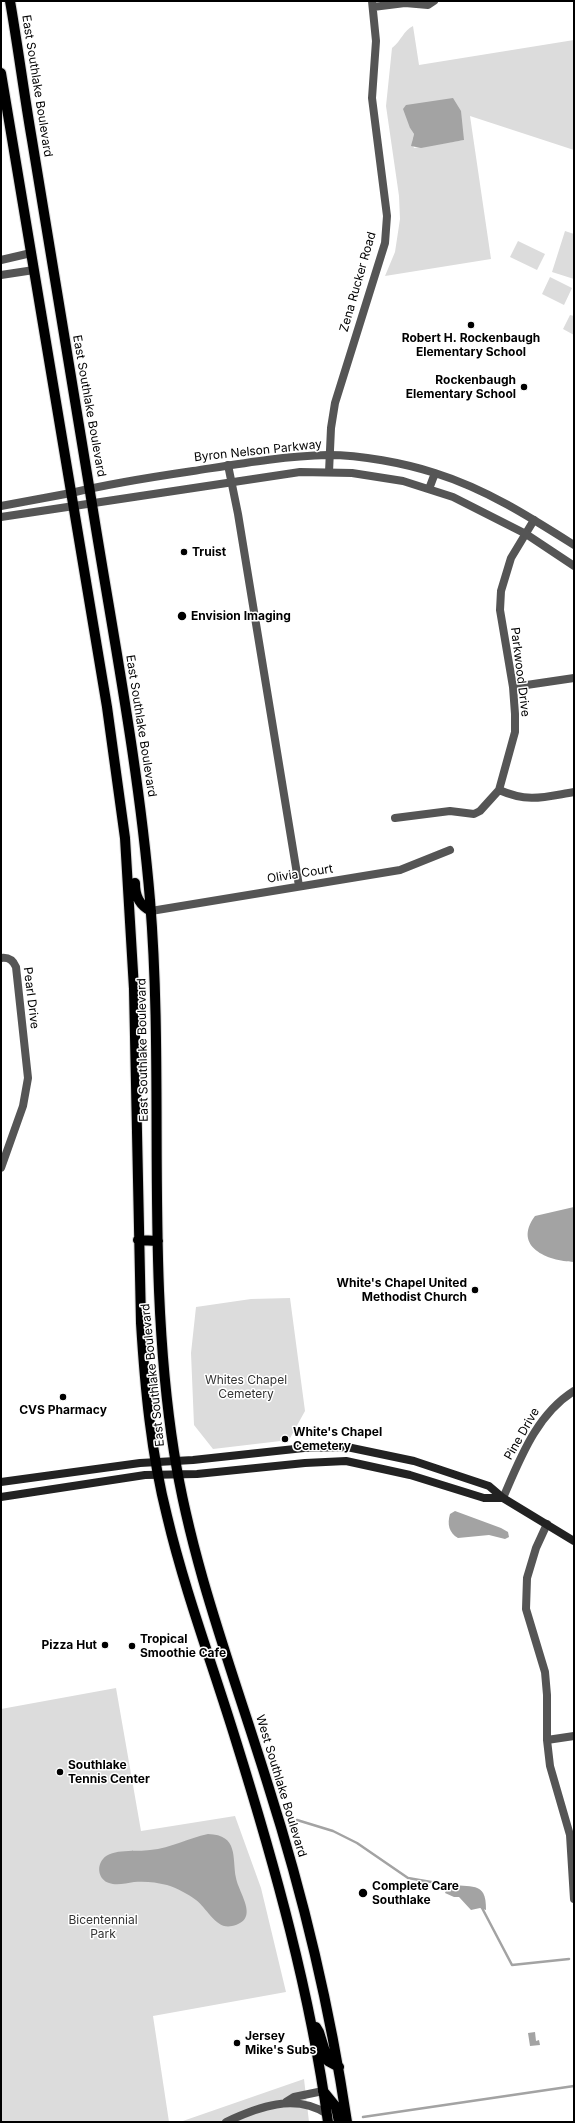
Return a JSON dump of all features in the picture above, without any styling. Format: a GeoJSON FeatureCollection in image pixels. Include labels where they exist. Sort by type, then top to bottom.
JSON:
{"type":"FeatureCollection","features":[{"type":"Feature","properties":{"kind":"main road","name":"East Southlake Boulevard"},"geometry":{"type":"LineString","coordinates":[[10,1],[132,744],[143,824],[155,973],[158,1241],[161,1347],[176,1461]]}},
{"type":"Feature","properties":{"kind":"main road","name":"East Southlake Boulevard"},"geometry":{"type":"LineString","coordinates":[[1,73],[107,707],[125,838],[134,989],[138,1240],[144,1376],[156,1462]]}},
{"type":"Feature","properties":{"kind":"main road"},"geometry":{"type":"LineString","coordinates":[[125,838],[129,846],[136,895],[145,908],[151,911]]}},
{"type":"Feature","properties":{"kind":"main road"},"geometry":{"type":"LineString","coordinates":[[138,1240],[158,1241]]}},
{"type":"Feature","properties":{"kind":"main road"},"geometry":{"type":"LineString","coordinates":[[1,1482],[156,1462],[304,1448],[347,1447],[390,1454],[446,1470],[489,1486],[503,1498],[574,1541]]}},
{"type":"Feature","properties":{"kind":"main road","name":"West Southlake Boulevard"},"geometry":{"type":"LineString","coordinates":[[176,1461],[203,1580],[270,1789],[316,1957],[339,2067],[347,2122]]}},
{"type":"Feature","properties":{"kind":"main road"},"geometry":{"type":"LineString","coordinates":[[1,1496],[145,1475],[178,1475],[305,1463],[346,1461],[410,1475],[484,1498],[503,1498]]}},
{"type":"Feature","properties":{"kind":"main road"},"geometry":{"type":"LineString","coordinates":[[156,1462],[166,1515],[185,1585],[236,1741],[297,1954],[311,2020],[328,2118]]}},
{"type":"Feature","properties":{"kind":"main road"},"geometry":{"type":"LineString","coordinates":[[311,2020],[319,2032],[328,2061],[339,2067]]}},
{"type":"Feature","properties":{"kind":"main road"},"geometry":{"type":"LineString","coordinates":[[323,2091],[336,2107],[339,2122]]}},
{"type":"Feature","properties":{"kind":"street"},"geometry":{"type":"LineString","coordinates":[[372,4],[405,2],[428,5],[434,1]]}},
{"type":"Feature","properties":{"kind":"street","name":"Zena Rucker Road"},"geometry":{"type":"LineString","coordinates":[[329,472],[331,428],[335,403],[385,243],[387,216],[372,98],[376,41],[372,4]]}},
{"type":"Feature","properties":{"kind":"street"},"geometry":{"type":"LineString","coordinates":[[1,260],[31,253]]}},
{"type":"Feature","properties":{"kind":"street"},"geometry":{"type":"LineString","coordinates":[[1,275],[34,270]]}},
{"type":"Feature","properties":{"kind":"street","name":"Byron Nelson Parkway"},"geometry":{"type":"LineString","coordinates":[[1,506],[90,488],[228,465],[330,455],[366,459],[435,473],[498,498],[574,545]]}},
{"type":"Feature","properties":{"kind":"street"},"geometry":{"type":"LineString","coordinates":[[228,465],[299,886]]}},
{"type":"Feature","properties":{"kind":"street","name":"Byron Nelson Parkway"},"geometry":{"type":"LineString","coordinates":[[1,517],[300,472],[329,472],[376,476],[429,489],[467,503],[526,534],[574,566]]}},
{"type":"Feature","properties":{"kind":"street"},"geometry":{"type":"LineString","coordinates":[[429,489],[435,473]]}},
{"type":"Feature","properties":{"kind":"street","name":"Parkwood Drive"},"geometry":{"type":"LineString","coordinates":[[395,818],[450,811],[474,814],[480,811],[499,790],[515,732],[513,687],[500,610],[501,591],[511,558],[534,520]]}},
{"type":"Feature","properties":{"kind":"street"},"geometry":{"type":"LineString","coordinates":[[513,687],[574,678]]}},
{"type":"Feature","properties":{"kind":"street"},"geometry":{"type":"LineString","coordinates":[[499,790],[524,799],[574,792]]}},
{"type":"Feature","properties":{"kind":"street","name":"Olivia Court"},"geometry":{"type":"LineString","coordinates":[[151,911],[400,870],[450,850]]}},
{"type":"Feature","properties":{"kind":"street","name":"Pearl Drive"},"geometry":{"type":"LineString","coordinates":[[1,958],[10,958],[16,967],[28,1078],[23,1106],[1,1168]]}},
{"type":"Feature","properties":{"kind":"street","name":"Pine Drive"},"geometry":{"type":"LineString","coordinates":[[503,1498],[541,1421],[562,1399],[574,1391]]}},
{"type":"Feature","properties":{"kind":"street"},"geometry":{"type":"LineString","coordinates":[[547,1524],[536,1548],[527,1578],[526,1609],[545,1672],[547,1695],[547,1740],[550,1766],[570,1835],[573,1858],[574,1899]]}},
{"type":"Feature","properties":{"kind":"street"},"geometry":{"type":"LineString","coordinates":[[547,1740],[574,1736]]}},
{"type":"Feature","properties":{"kind":"street"},"geometry":{"type":"LineString","coordinates":[[286,2102],[294,2097],[323,2091]]}},
{"type":"Feature","properties":{"kind":"street"},"geometry":{"type":"LineString","coordinates":[[226,2122],[272,2105],[286,2102],[313,2105],[328,2118]]}},
{"type":"Feature","properties":{"kind":"green space"},"geometry":{"type":"Polygon","coordinates":[[[413,26],[419,65],[574,40],[574,150],[470,116],[491,259],[385,276],[395,252],[400,219],[399,196],[386,106],[392,48],[413,26]],[[410,128],[414,134],[412,142],[414,148],[464,140],[410,128]]]}},
{"type":"Feature","properties":{"kind":"green space"},"geometry":{"type":"Polygon","coordinates":[[[565,231],[574,234],[574,279],[552,272],[565,231]]]}},
{"type":"Feature","properties":{"kind":"green space"},"geometry":{"type":"Polygon","coordinates":[[[518,241],[545,254],[537,270],[510,257],[518,241]]]}},
{"type":"Feature","properties":{"kind":"green space"},"geometry":{"type":"Polygon","coordinates":[[[550,277],[572,288],[564,305],[542,294],[550,277]]]}},
{"type":"Feature","properties":{"kind":"green space"},"geometry":{"type":"Polygon","coordinates":[[[570,315],[574,316],[574,335],[563,329],[570,315]]]}},
{"type":"Feature","properties":{"kind":"green space","name":"Whites Chapel Cemetery"},"geometry":{"type":"Polygon","coordinates":[[[290,1298],[305,1411],[289,1440],[213,1449],[194,1425],[191,1353],[196,1307],[251,1299],[290,1298]]]}},
{"type":"Feature","properties":{"kind":"green space","name":"Bicentennial Park"},"geometry":{"type":"Polygon","coordinates":[[[116,1688],[141,1831],[235,1816],[261,1888],[286,1992],[153,2016],[169,2122],[1,2122],[1,1709],[116,1688]]]}},
{"type":"Feature","properties":{"kind":"green space"},"geometry":{"type":"Polygon","coordinates":[[[304,2079],[309,2122],[180,2122],[304,2079]]]}},
{"type":"Feature","properties":{"kind":"shaded area"},"geometry":{"type":"Polygon","coordinates":[[[453,98],[461,111],[464,140],[421,148],[411,146],[414,134],[410,128],[403,109],[406,105],[453,98]]]}},
{"type":"Feature","properties":{"kind":"shaded area"},"geometry":{"type":"Polygon","coordinates":[[[574,1207],[574,1262],[554,1259],[544,1255],[530,1244],[528,1236],[529,1227],[535,1216],[574,1207]]]}},
{"type":"Feature","properties":{"kind":"shaded area"},"geometry":{"type":"Polygon","coordinates":[[[455,1511],[501,1528],[508,1532],[509,1537],[505,1539],[489,1535],[458,1538],[453,1534],[449,1525],[450,1514],[455,1511]]]}},
{"type":"Feature","properties":{"kind":"shaded area"},"geometry":{"type":"Polygon","coordinates":[[[208,1834],[218,1835],[225,1838],[232,1849],[236,1878],[247,1912],[241,1923],[232,1926],[221,1925],[212,1918],[196,1900],[171,1886],[146,1882],[112,1884],[103,1879],[101,1876],[99,1869],[101,1862],[112,1853],[158,1849],[208,1834]]]}},
{"type":"Feature","properties":{"kind":"shaded area"},"geometry":{"type":"Polygon","coordinates":[[[449,1884],[470,1886],[480,1889],[486,1900],[486,1910],[480,1908],[471,1910],[459,1897],[454,1897],[445,1893],[449,1884]]]}},
{"type":"Feature","properties":{"kind":"shaded area"},"geometry":{"type":"Polygon","coordinates":[[[535,2032],[536,2041],[539,2040],[540,2045],[530,2046],[528,2033],[535,2032]]]}},
{"type":"Feature","properties":{"kind":"waterway"},"geometry":{"type":"LineString","coordinates":[[297,1820],[333,1831],[357,1843],[408,1878],[454,1886]]}},
{"type":"Feature","properties":{"kind":"waterway"},"geometry":{"type":"LineString","coordinates":[[481,1906],[512,1965],[569,1959]]}},
{"type":"Feature","properties":{"kind":"waterway"},"geometry":{"type":"LineString","coordinates":[[363,2117],[574,2086]]}},
{"type":"Feature","properties":{"kind":"place","name":"Robert H. Rockenbaugh Elementary School"},"geometry":{"type":"Point","coordinates":[471,325]}},
{"type":"Feature","properties":{"kind":"place","name":"Rockenbaugh Elementary School"},"geometry":{"type":"Point","coordinates":[524,387]}},
{"type":"Feature","properties":{"kind":"place","name":"Truist"},"geometry":{"type":"Point","coordinates":[184,552]}},
{"type":"Feature","properties":{"kind":"place","name":"Envision Imaging"},"geometry":{"type":"Point","coordinates":[182,616]}},
{"type":"Feature","properties":{"kind":"place","name":"White's Chapel United Methodist Church"},"geometry":{"type":"Point","coordinates":[475,1290]}},
{"type":"Feature","properties":{"kind":"place","name":"CVS Pharmacy"},"geometry":{"type":"Point","coordinates":[63,1397]}},
{"type":"Feature","properties":{"kind":"place","name":"White's Chapel Cemetery"},"geometry":{"type":"Point","coordinates":[285,1439]}},
{"type":"Feature","properties":{"kind":"place","name":"Pizza Hut"},"geometry":{"type":"Point","coordinates":[105,1645]}},
{"type":"Feature","properties":{"kind":"place","name":"Tropical Smoothie Cafe"},"geometry":{"type":"Point","coordinates":[132,1646]}},
{"type":"Feature","properties":{"kind":"place","name":"Southlake Tennis Center"},"geometry":{"type":"Point","coordinates":[60,1772]}},
{"type":"Feature","properties":{"kind":"place","name":"Complete Care Southlake"},"geometry":{"type":"Point","coordinates":[363,1893]}},
{"type":"Feature","properties":{"kind":"place","name":"Jersey Mike's Subs"},"geometry":{"type":"Point","coordinates":[237,2043]}}]}
